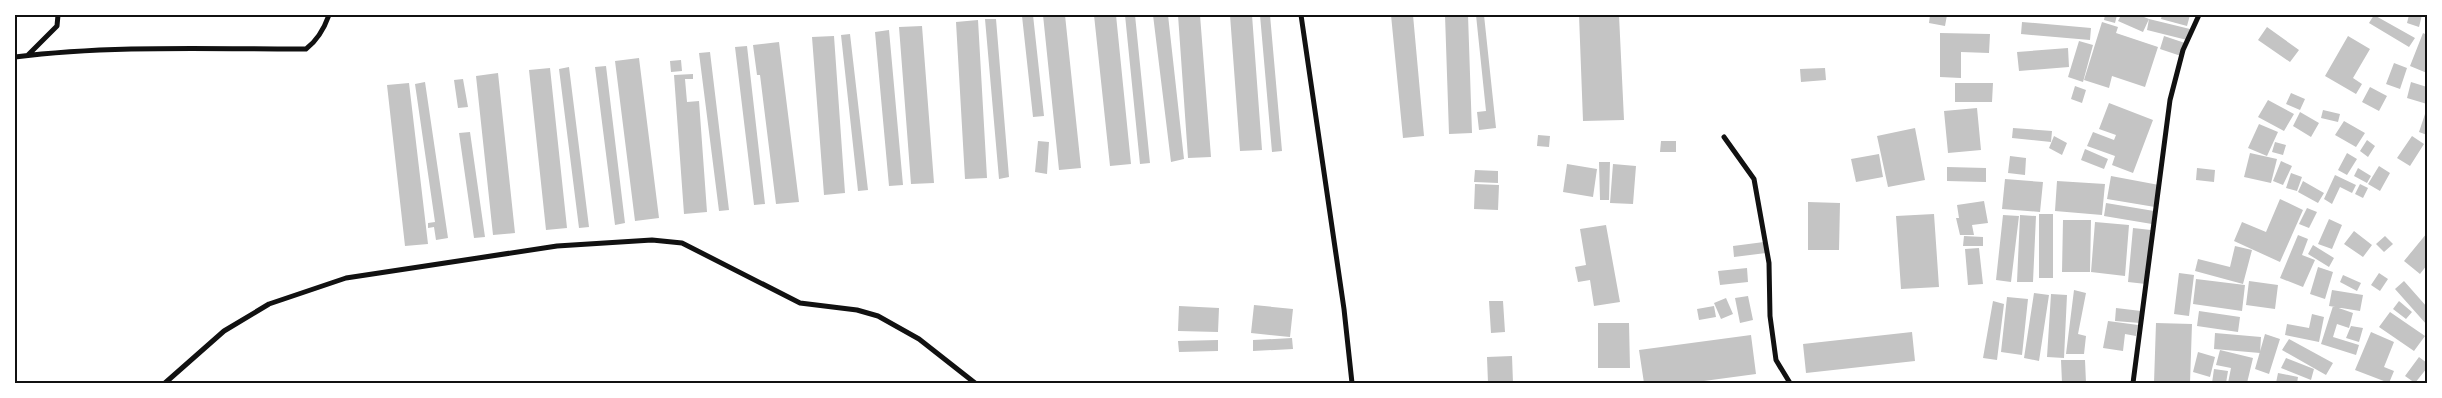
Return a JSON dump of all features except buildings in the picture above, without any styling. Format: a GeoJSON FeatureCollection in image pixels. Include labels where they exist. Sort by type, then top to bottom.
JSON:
{"type":"FeatureCollection","features":[{"type":"Feature","properties":{"kind":"street"},"geometry":{"type":"LineString","coordinates":[[28,55],[57,26],[58,15]]}},
{"type":"Feature","properties":{"kind":"street"},"geometry":{"type":"LineString","coordinates":[[15,57],[61,51],[306,49],[315,42],[325,27],[329,15]]}},
{"type":"Feature","properties":{"kind":"street"},"geometry":{"type":"LineString","coordinates":[[1301,15],[1344,309],[1352,383]]}},
{"type":"Feature","properties":{"kind":"street"},"geometry":{"type":"LineString","coordinates":[[2133,383],[2170,100],[2183,50],[2199,15]]}},
{"type":"Feature","properties":{"kind":"street"},"geometry":{"type":"LineString","coordinates":[[1724,137],[1754,179],[1769,262],[1770,316],[1776,360],[1790,383]]}},
{"type":"Feature","properties":{"kind":"street"},"geometry":{"type":"LineString","coordinates":[[165,383],[224,332],[269,304],[346,278],[557,246],[652,240],[682,243],[800,303],[857,310],[878,316],[918,339],[975,383]]}}]}
